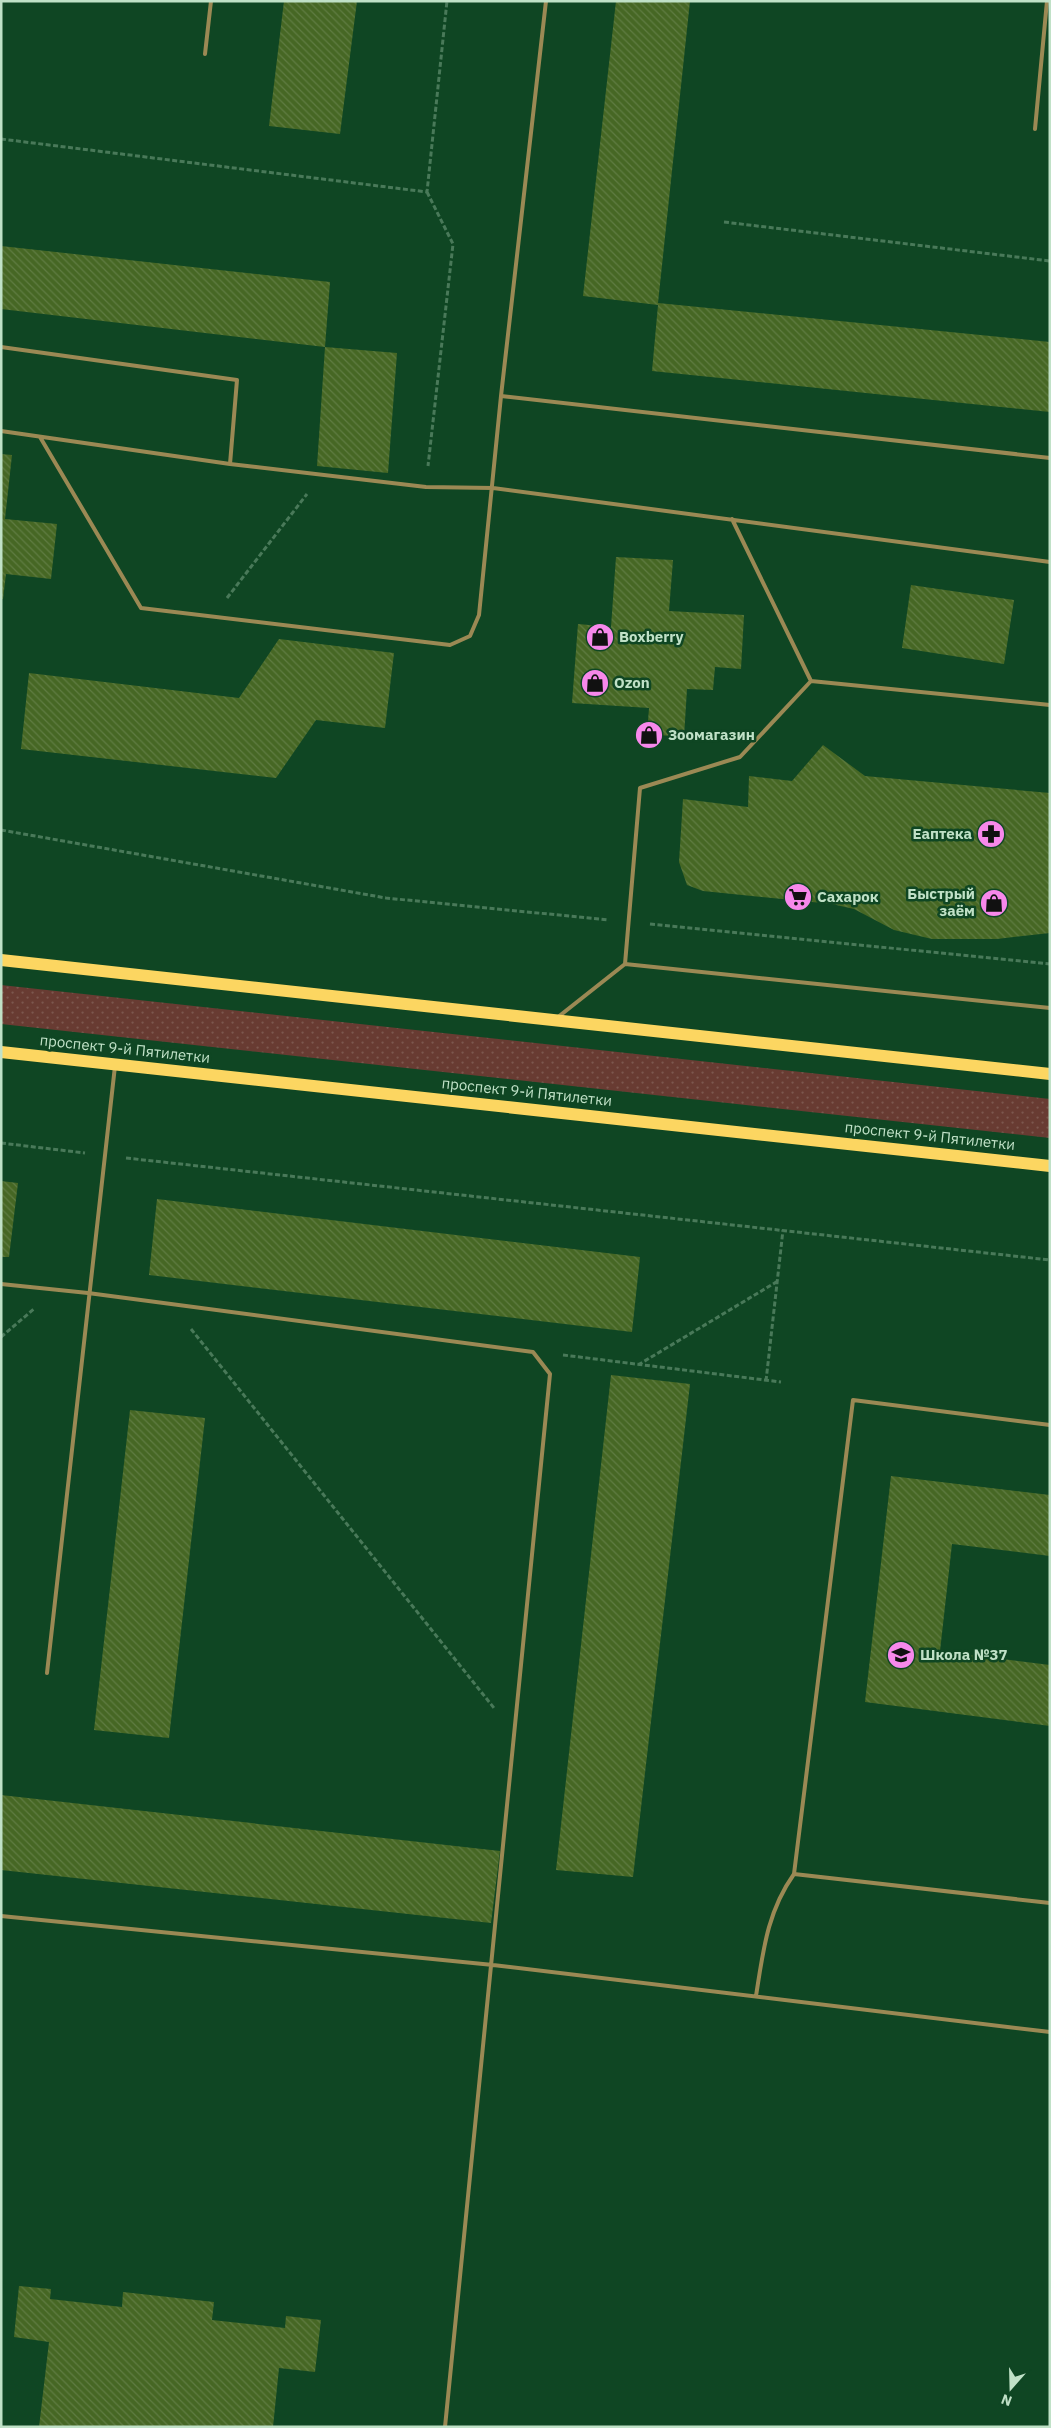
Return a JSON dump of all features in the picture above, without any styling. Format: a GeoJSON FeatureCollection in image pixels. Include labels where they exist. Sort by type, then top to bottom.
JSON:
{"type":"FeatureCollection","features":[{"type":"Feature","properties":{"kind":"main road"},"geometry":{"type":"LineString","coordinates":[[1,960],[1050,1074]]}},
{"type":"Feature","properties":{"kind":"main road","name":"проспект 9-й Пятилетки"},"geometry":{"type":"LineString","coordinates":[[1,1052],[1050,1166]]}},
{"type":"Feature","properties":{"kind":"lane"},"geometry":{"type":"LineString","coordinates":[[204,54],[211,1]]}},
{"type":"Feature","properties":{"kind":"lane"},"geometry":{"type":"LineString","coordinates":[[40,437],[141,608],[450,645],[470,636],[479,615],[501,396],[546,1]]}},
{"type":"Feature","properties":{"kind":"lane"},"geometry":{"type":"LineString","coordinates":[[1035,129],[1047,1]]}},
{"type":"Feature","properties":{"kind":"lane"},"geometry":{"type":"LineString","coordinates":[[1,347],[238,380],[230,464]]}},
{"type":"Feature","properties":{"kind":"lane"},"geometry":{"type":"LineString","coordinates":[[501,396],[1050,458]]}},
{"type":"Feature","properties":{"kind":"lane"},"geometry":{"type":"LineString","coordinates":[[1,431],[321,475],[426,487],[493,488],[1050,562]]}},
{"type":"Feature","properties":{"kind":"lane"},"geometry":{"type":"LineString","coordinates":[[732,519],[811,681]]}},
{"type":"Feature","properties":{"kind":"lane"},"geometry":{"type":"LineString","coordinates":[[811,681],[1050,705]]}},
{"type":"Feature","properties":{"kind":"lane"},"geometry":{"type":"LineString","coordinates":[[626,964],[640,788],[740,756],[811,681]]}},
{"type":"Feature","properties":{"kind":"lane"},"geometry":{"type":"LineString","coordinates":[[554,1020],[626,964],[1050,1008]]}},
{"type":"Feature","properties":{"kind":"lane"},"geometry":{"type":"LineString","coordinates":[[47,1673],[115,1064]]}},
{"type":"Feature","properties":{"kind":"lane"},"geometry":{"type":"LineString","coordinates":[[1,1284],[88,1293],[533,1352],[550,1374],[493,1965],[445,2427]]}},
{"type":"Feature","properties":{"kind":"lane"},"geometry":{"type":"LineString","coordinates":[[756,1996],[766,1932],[784,1887],[794,1874],[853,1400],[1050,1425]]}},
{"type":"Feature","properties":{"kind":"lane"},"geometry":{"type":"LineString","coordinates":[[794,1874],[1050,1903]]}},
{"type":"Feature","properties":{"kind":"lane"},"geometry":{"type":"LineString","coordinates":[[1,1916],[493,1965],[1050,2032]]}},
{"type":"Feature","properties":{"kind":"path"},"geometry":{"type":"LineString","coordinates":[[426,487],[453,244],[427,192],[447,1]]}},
{"type":"Feature","properties":{"kind":"path"},"geometry":{"type":"LineString","coordinates":[[1,139],[427,192]]}},
{"type":"Feature","properties":{"kind":"path"},"geometry":{"type":"LineString","coordinates":[[724,222],[1050,261]]}},
{"type":"Feature","properties":{"kind":"path"},"geometry":{"type":"LineString","coordinates":[[214,617],[321,475]]}},
{"type":"Feature","properties":{"kind":"path"},"geometry":{"type":"LineString","coordinates":[[1,830],[386,898],[1050,964]]}},
{"type":"Feature","properties":{"kind":"path"},"geometry":{"type":"LineString","coordinates":[[1,1143],[1050,1260]]}},
{"type":"Feature","properties":{"kind":"path"},"geometry":{"type":"LineString","coordinates":[[766,1381],[783,1230]]}},
{"type":"Feature","properties":{"kind":"path"},"geometry":{"type":"LineString","coordinates":[[638,1365],[778,1281]]}},
{"type":"Feature","properties":{"kind":"path"},"geometry":{"type":"LineString","coordinates":[[1,1337],[57,1290]]}},
{"type":"Feature","properties":{"kind":"path"},"geometry":{"type":"LineString","coordinates":[[172,1305],[515,1734]]}},
{"type":"Feature","properties":{"kind":"path"},"geometry":{"type":"LineString","coordinates":[[533,1352],[781,1382]]}},
{"type":"Feature","properties":{"kind":"shaded area"},"geometry":{"type":"Polygon","coordinates":[[[1,985],[1050,1099],[1050,1138],[1,1024],[1,985]]]}},
{"type":"Feature","properties":{"kind":"building"},"geometry":{"type":"Polygon","coordinates":[[[284,1],[357,1],[340,134],[269,126],[284,1]]]}},
{"type":"Feature","properties":{"kind":"building"},"geometry":{"type":"Polygon","coordinates":[[[616,1],[690,1],[658,303],[1050,342],[1050,412],[652,371],[658,305],[583,296],[616,1]]]}},
{"type":"Feature","properties":{"kind":"building"},"geometry":{"type":"Polygon","coordinates":[[[1,246],[330,282],[325,347],[1,309],[1,246]]]}},
{"type":"Feature","properties":{"kind":"building"},"geometry":{"type":"Polygon","coordinates":[[[325,347],[397,353],[388,473],[317,466],[325,347]]]}},
{"type":"Feature","properties":{"kind":"building"},"geometry":{"type":"Polygon","coordinates":[[[1,454],[12,455],[5,519],[57,524],[51,579],[6,574],[3,599],[1,599],[1,454]]]}},
{"type":"Feature","properties":{"kind":"building"},"geometry":{"type":"Polygon","coordinates":[[[616,557],[673,560],[669,611],[744,615],[741,669],[715,667],[713,690],[687,689],[684,737],[647,734],[649,708],[572,703],[578,624],[611,627],[616,557]]]}},
{"type":"Feature","properties":{"kind":"building"},"geometry":{"type":"Polygon","coordinates":[[[911,585],[1014,600],[1004,664],[902,648],[911,585]]]}},
{"type":"Feature","properties":{"kind":"building"},"geometry":{"type":"Polygon","coordinates":[[[279,639],[394,653],[385,728],[316,720],[276,778],[21,749],[29,673],[239,698],[279,639]]]}},
{"type":"Feature","properties":{"kind":"building"},"geometry":{"type":"Polygon","coordinates":[[[823,745],[865,776],[1050,793],[1050,933],[997,939],[932,939],[894,930],[854,909],[832,904],[703,891],[687,885],[679,862],[683,799],[748,807],[749,776],[792,781],[823,745]]]}},
{"type":"Feature","properties":{"kind":"building"},"geometry":{"type":"Polygon","coordinates":[[[1,1181],[18,1183],[9,1257],[1,1257],[1,1181]]]}},
{"type":"Feature","properties":{"kind":"building"},"geometry":{"type":"Polygon","coordinates":[[[157,1199],[640,1257],[632,1332],[149,1275],[157,1199]]]}},
{"type":"Feature","properties":{"kind":"building"},"geometry":{"type":"Polygon","coordinates":[[[611,1375],[690,1384],[633,1877],[556,1870],[611,1375]]]}},
{"type":"Feature","properties":{"kind":"building"},"geometry":{"type":"Polygon","coordinates":[[[130,1410],[205,1418],[169,1738],[94,1730],[130,1410]]]}},
{"type":"Feature","properties":{"kind":"building"},"geometry":{"type":"Polygon","coordinates":[[[891,1476],[1050,1495],[1050,1556],[952,1544],[940,1651],[1050,1665],[1050,1726],[865,1702],[891,1476]]]}},
{"type":"Feature","properties":{"kind":"building"},"geometry":{"type":"Polygon","coordinates":[[[1,1795],[500,1851],[491,1923],[1,1870],[1,1795]]]}},
{"type":"Feature","properties":{"kind":"building"},"geometry":{"type":"Polygon","coordinates":[[[19,2286],[51,2289],[50,2299],[122,2307],[123,2292],[214,2302],[212,2320],[285,2328],[286,2316],[321,2320],[315,2372],[279,2368],[273,2427],[39,2427],[49,2342],[14,2337],[19,2286]]]}},
{"type":"Feature","properties":{"kind":"place","name":"Boxberry"},"geometry":{"type":"Point","coordinates":[600,637]}},
{"type":"Feature","properties":{"kind":"place","name":"Ozon"},"geometry":{"type":"Point","coordinates":[595,683]}},
{"type":"Feature","properties":{"kind":"place","name":"Зоомагазин"},"geometry":{"type":"Point","coordinates":[649,735]}},
{"type":"Feature","properties":{"kind":"place","name":"Еаптека"},"geometry":{"type":"Point","coordinates":[991,834]}},
{"type":"Feature","properties":{"kind":"place","name":"Сахарок"},"geometry":{"type":"Point","coordinates":[798,897]}},
{"type":"Feature","properties":{"kind":"place","name":"Быстрый заём"},"geometry":{"type":"Point","coordinates":[994,903]}},
{"type":"Feature","properties":{"kind":"place","name":"Школа №37"},"geometry":{"type":"Point","coordinates":[901,1655]}}]}
